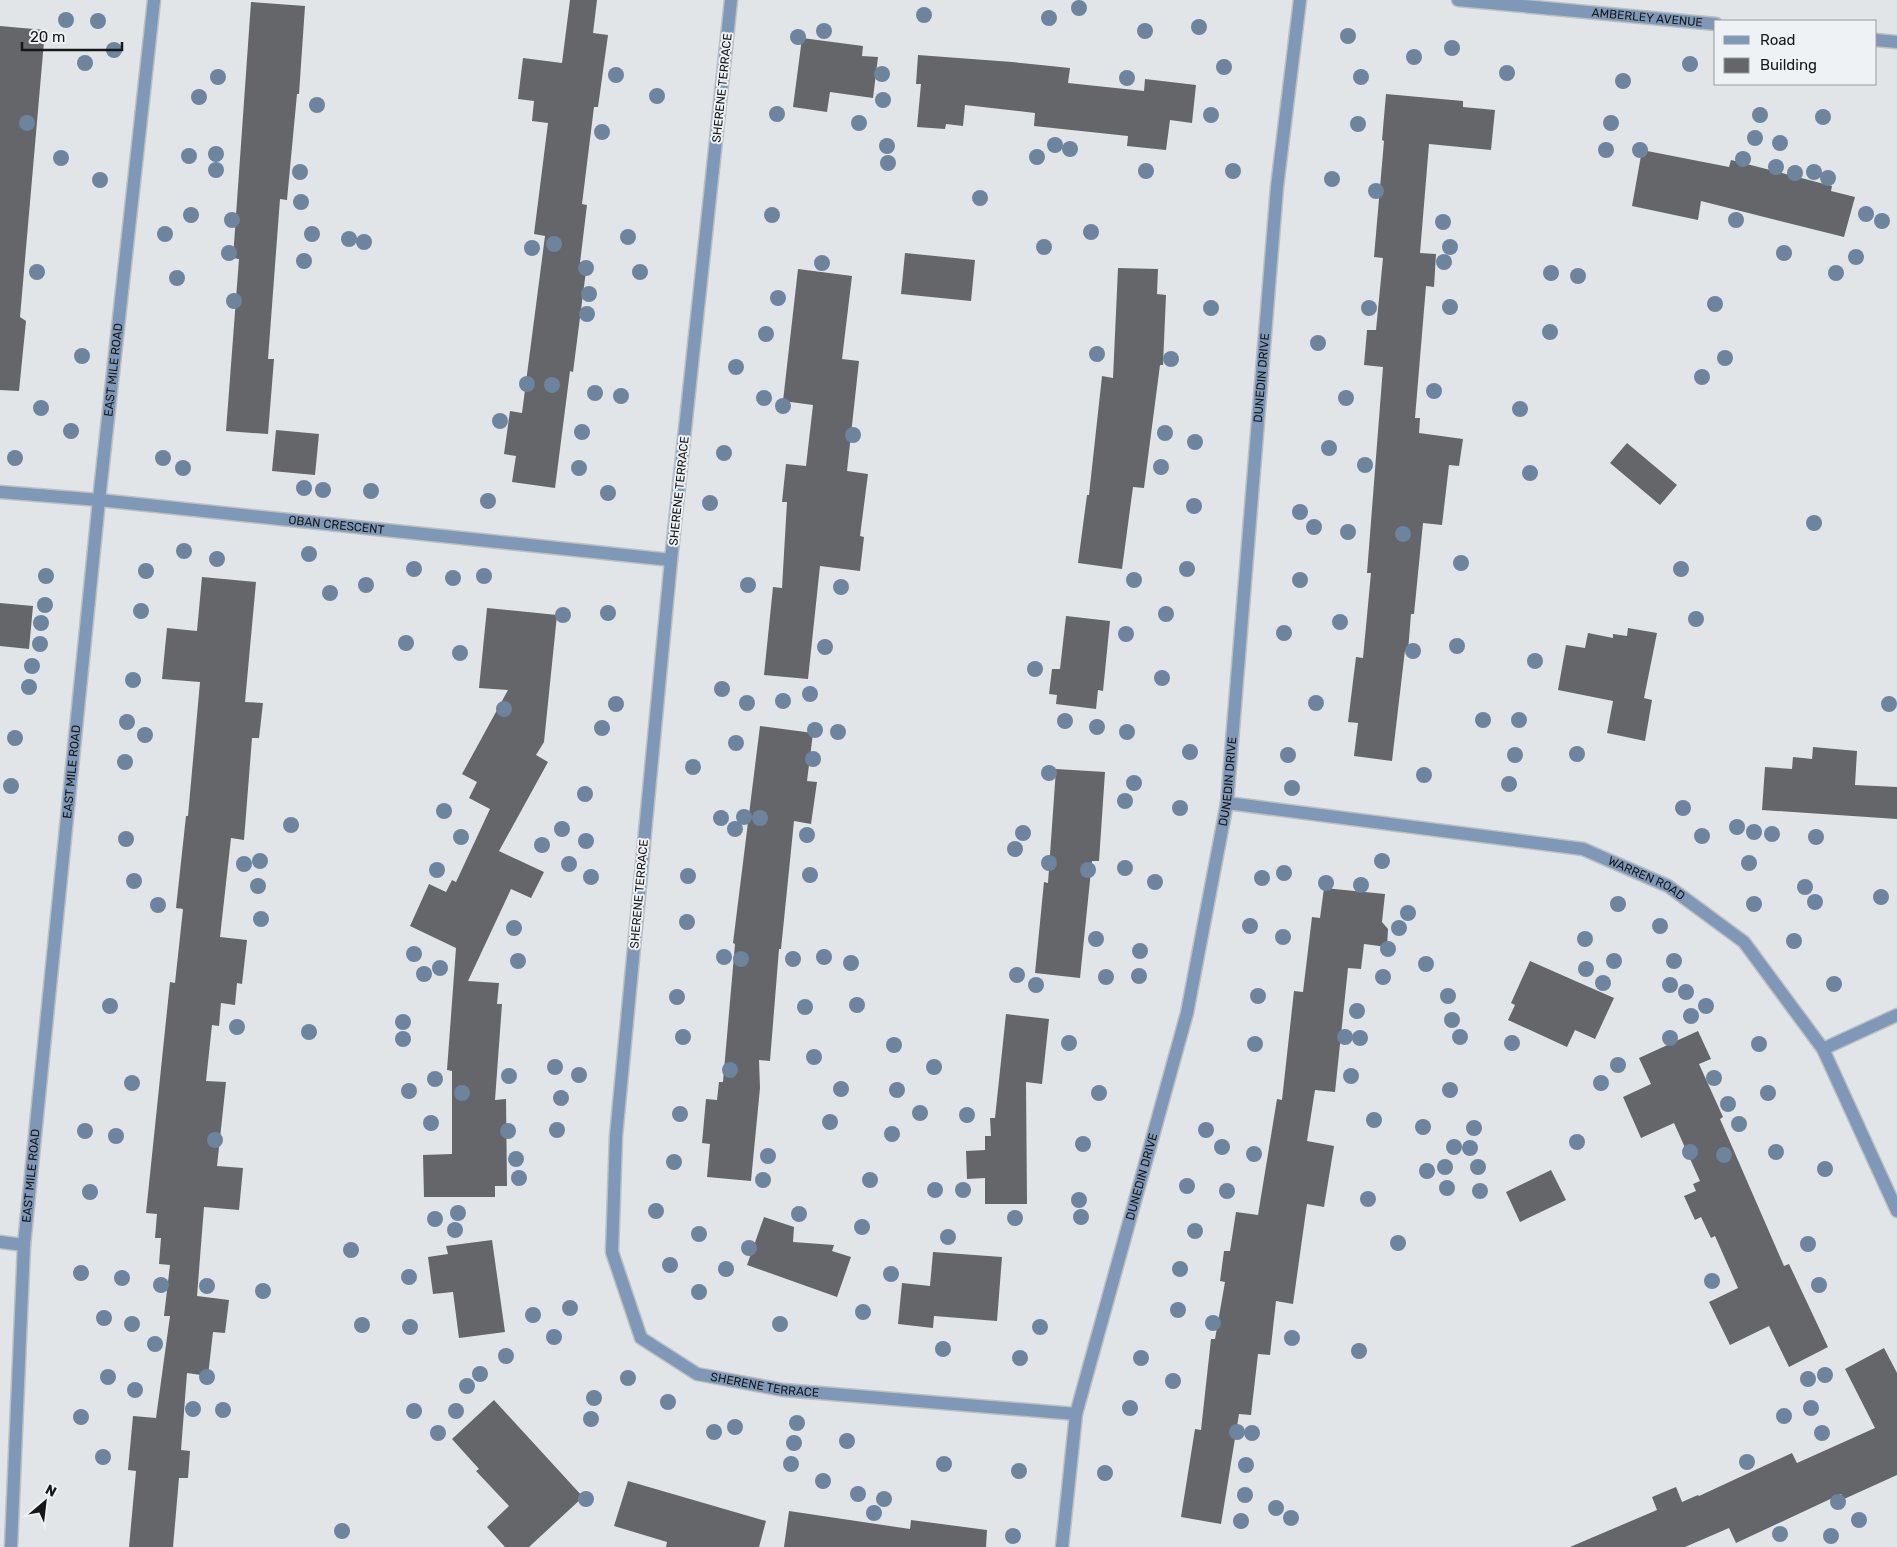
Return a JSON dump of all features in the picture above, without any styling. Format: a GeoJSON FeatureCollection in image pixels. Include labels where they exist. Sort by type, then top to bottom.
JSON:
{"type":"FeatureCollection","features":[{"type":"Feature","properties":{"kind":"street","name":"EAST MILE ROAD"},"geometry":{"type":"LineString","coordinates":[[11,1547],[24,1245],[99,500],[154,0]]}},
{"type":"Feature","properties":{"kind":"street","name":"SHERENE TERRACE"},"geometry":{"type":"LineString","coordinates":[[731,0],[671,560],[616,1136],[612,1252],[641,1338],[697,1374],[783,1390],[1076,1414]]}},
{"type":"Feature","properties":{"kind":"street","name":"DUNEDIN DRIVE"},"geometry":{"type":"LineString","coordinates":[[1062,1547],[1076,1414],[1187,1013],[1227,804],[1276,187],[1300,0]]}},
{"type":"Feature","properties":{"kind":"street","name":"AMBERLEY AVENUE"},"geometry":{"type":"LineString","coordinates":[[1458,0],[1714,24]]}},
{"type":"Feature","properties":{"kind":"street"},"geometry":{"type":"LineString","coordinates":[[1877,40],[1897,42]]}},
{"type":"Feature","properties":{"kind":"street","name":"OBAN CRESCENT"},"geometry":{"type":"LineString","coordinates":[[0,492],[99,500],[671,560]]}},
{"type":"Feature","properties":{"kind":"street","name":"WARREN ROAD"},"geometry":{"type":"LineString","coordinates":[[1227,804],[1583,849],[1668,886],[1744,942],[1823,1049],[1897,1211]]}},
{"type":"Feature","properties":{"kind":"street"},"geometry":{"type":"LineString","coordinates":[[1823,1049],[1897,1015]]}},
{"type":"Feature","properties":{"kind":"street"},"geometry":{"type":"LineString","coordinates":[[0,1242],[24,1245]]}},
{"type":"Feature","properties":{"kind":"building"},"geometry":{"type":"Polygon","coordinates":[[[570,0],[597,0],[593,33],[608,35],[598,107],[594,107],[582,204],[587,205],[579,271],[586,271],[573,372],[570,371],[555,488],[512,482],[516,456],[504,454],[510,411],[522,413],[545,236],[534,234],[548,123],[532,121],[534,101],[518,99],[523,58],[562,63],[570,0]]]}},
{"type":"Feature","properties":{"kind":"building"},"geometry":{"type":"Polygon","coordinates":[[[251,2],[305,6],[299,94],[297,94],[287,200],[280,199],[268,359],[274,359],[268,434],[226,431],[239,259],[233,258],[251,2]]]}},
{"type":"Feature","properties":{"kind":"building"},"geometry":{"type":"Polygon","coordinates":[[[0,26],[45,30],[20,317],[26,321],[19,391],[0,390],[0,26]]]}},
{"type":"Feature","properties":{"kind":"building"},"geometry":{"type":"Polygon","coordinates":[[[802,38],[863,46],[862,56],[878,57],[873,98],[830,92],[827,112],[793,107],[802,38]]]}},
{"type":"Feature","properties":{"kind":"building"},"geometry":{"type":"Polygon","coordinates":[[[918,55],[1070,68],[1068,83],[1144,91],[1145,79],[1196,85],[1192,123],[1170,120],[1166,150],[1127,146],[1128,136],[1034,126],[1035,113],[965,105],[963,126],[946,124],[945,129],[917,127],[921,84],[916,84],[918,55]]]}},
{"type":"Feature","properties":{"kind":"building"},"geometry":{"type":"Polygon","coordinates":[[[1386,94],[1463,101],[1463,107],[1495,110],[1491,150],[1429,144],[1420,253],[1436,254],[1434,287],[1426,286],[1415,418],[1420,418],[1419,433],[1463,439],[1459,466],[1449,465],[1442,525],[1423,523],[1414,614],[1411,614],[1408,651],[1405,650],[1392,761],[1354,756],[1358,723],[1348,722],[1356,657],[1363,658],[1371,573],[1367,573],[1383,367],[1364,365],[1367,330],[1376,330],[1383,258],[1374,257],[1386,94]]]}},
{"type":"Feature","properties":{"kind":"building"},"geometry":{"type":"Polygon","coordinates":[[[1642,150],[1729,167],[1731,160],[1832,186],[1831,191],[1855,197],[1844,237],[1701,201],[1698,220],[1632,206],[1642,150]]]}},
{"type":"Feature","properties":{"kind":"building"},"geometry":{"type":"Polygon","coordinates":[[[905,253],[975,260],[971,301],[901,294],[905,253]]]}},
{"type":"Feature","properties":{"kind":"building"},"geometry":{"type":"Polygon","coordinates":[[[1118,268],[1158,269],[1157,294],[1166,295],[1163,365],[1160,365],[1144,488],[1133,487],[1122,569],[1078,563],[1087,495],[1089,495],[1102,376],[1113,378],[1118,268]]]}},
{"type":"Feature","properties":{"kind":"building"},"geometry":{"type":"Polygon","coordinates":[[[798,269],[852,276],[842,359],[859,361],[847,471],[868,474],[860,536],[864,537],[860,571],[820,566],[808,679],[764,675],[773,587],[782,588],[787,502],[782,502],[786,464],[806,466],[813,405],[783,401],[798,269]]]}},
{"type":"Feature","properties":{"kind":"building"},"geometry":{"type":"Polygon","coordinates":[[[276,430],[319,434],[315,475],[272,471],[276,430]]]}},
{"type":"Feature","properties":{"kind":"building"},"geometry":{"type":"Polygon","coordinates":[[[1627,443],[1677,485],[1660,505],[1610,463],[1627,443]]]}},
{"type":"Feature","properties":{"kind":"building"},"geometry":{"type":"Polygon","coordinates":[[[202,577],[256,582],[245,702],[263,703],[259,738],[252,738],[244,840],[231,838],[220,937],[247,940],[242,984],[237,983],[235,1005],[221,1003],[219,1026],[212,1025],[206,1081],[226,1082],[217,1166],[243,1168],[239,1210],[204,1207],[197,1296],[229,1300],[225,1333],[213,1332],[208,1376],[187,1373],[181,1450],[190,1451],[188,1478],[179,1478],[173,1547],[129,1547],[136,1471],[128,1470],[133,1416],[156,1418],[170,1316],[164,1316],[170,1265],[159,1264],[161,1238],[155,1238],[157,1214],[146,1213],[170,982],[175,983],[183,909],[176,908],[186,816],[188,816],[200,682],[162,679],[167,628],[197,631],[202,577]]]}},
{"type":"Feature","properties":{"kind":"building"},"geometry":{"type":"Polygon","coordinates":[[[0,603],[33,606],[29,649],[0,646],[0,603]]]}},
{"type":"Feature","properties":{"kind":"building"},"geometry":{"type":"Polygon","coordinates":[[[487,608],[557,615],[544,742],[536,755],[548,762],[499,851],[544,872],[531,898],[511,889],[468,981],[499,983],[497,1004],[502,1004],[495,1100],[506,1099],[507,1186],[495,1186],[495,1197],[424,1197],[423,1155],[452,1154],[452,1071],[447,1070],[456,948],[410,926],[429,884],[446,892],[452,880],[456,882],[490,809],[469,798],[477,782],[462,774],[508,690],[479,688],[487,608]]]}},
{"type":"Feature","properties":{"kind":"building"},"geometry":{"type":"Polygon","coordinates":[[[1066,616],[1110,621],[1103,691],[1098,690],[1096,709],[1056,704],[1057,695],[1049,694],[1052,669],[1060,669],[1066,616]]]}},
{"type":"Feature","properties":{"kind":"building"},"geometry":{"type":"Polygon","coordinates":[[[1628,628],[1657,633],[1644,698],[1652,700],[1645,741],[1607,733],[1613,701],[1558,690],[1566,645],[1585,648],[1588,633],[1613,638],[1613,634],[1627,636],[1628,628]]]}},
{"type":"Feature","properties":{"kind":"building"},"geometry":{"type":"Polygon","coordinates":[[[760,726],[813,733],[807,781],[817,782],[811,824],[794,821],[781,949],[779,949],[770,1061],[759,1060],[760,1088],[751,1181],[707,1177],[710,1144],[702,1143],[706,1099],[717,1100],[719,1082],[723,1082],[735,944],[733,943],[760,726]]]}},
{"type":"Feature","properties":{"kind":"building"},"geometry":{"type":"Polygon","coordinates":[[[1813,747],[1857,751],[1855,785],[1897,787],[1897,819],[1762,810],[1765,767],[1792,769],[1793,757],[1812,759],[1813,747]]]}},
{"type":"Feature","properties":{"kind":"building"},"geometry":{"type":"Polygon","coordinates":[[[1056,769],[1105,772],[1099,861],[1092,861],[1080,978],[1035,973],[1044,882],[1048,883],[1056,769]]]}},
{"type":"Feature","properties":{"kind":"building"},"geometry":{"type":"Polygon","coordinates":[[[1324,888],[1385,894],[1382,922],[1388,929],[1387,947],[1364,944],[1361,969],[1348,968],[1335,1092],[1315,1090],[1307,1141],[1334,1146],[1324,1207],[1307,1204],[1293,1304],[1276,1301],[1270,1355],[1258,1354],[1251,1415],[1239,1414],[1221,1524],[1181,1517],[1195,1429],[1201,1430],[1211,1339],[1215,1339],[1225,1282],[1220,1281],[1224,1251],[1230,1251],[1236,1212],[1258,1215],[1277,1099],[1282,1100],[1294,991],[1303,992],[1312,917],[1320,918],[1324,888]]]}},
{"type":"Feature","properties":{"kind":"building"},"geometry":{"type":"Polygon","coordinates":[[[1530,961],[1614,998],[1595,1039],[1575,1030],[1567,1047],[1508,1020],[1515,1005],[1511,1003],[1530,961]]]}},
{"type":"Feature","properties":{"kind":"building"},"geometry":{"type":"Polygon","coordinates":[[[1006,1014],[1049,1019],[1042,1084],[1026,1082],[1027,1204],[985,1204],[985,1178],[967,1179],[966,1151],[985,1150],[985,1136],[991,1136],[990,1118],[995,1118],[1006,1014]]]}},
{"type":"Feature","properties":{"kind":"building"},"geometry":{"type":"Polygon","coordinates":[[[1698,1031],[1711,1059],[1699,1064],[1723,1117],[1720,1119],[1784,1266],[1789,1264],[1828,1347],[1789,1367],[1769,1326],[1730,1345],[1709,1302],[1738,1288],[1715,1236],[1711,1238],[1701,1217],[1695,1220],[1684,1196],[1696,1191],[1693,1184],[1700,1181],[1674,1123],[1641,1138],[1623,1097],[1651,1084],[1639,1058],[1698,1031]]]}},
{"type":"Feature","properties":{"kind":"building"},"geometry":{"type":"Polygon","coordinates":[[[1551,1170],[1566,1200],[1520,1222],[1506,1192],[1551,1170]]]}},
{"type":"Feature","properties":{"kind":"building"},"geometry":{"type":"Polygon","coordinates":[[[764,1217],[794,1227],[793,1242],[834,1245],[832,1251],[851,1257],[837,1297],[747,1265],[764,1217]]]}},
{"type":"Feature","properties":{"kind":"building"},"geometry":{"type":"Polygon","coordinates":[[[492,1240],[505,1332],[459,1338],[453,1292],[433,1294],[428,1257],[448,1254],[446,1246],[492,1240]]]}},
{"type":"Feature","properties":{"kind":"building"},"geometry":{"type":"Polygon","coordinates":[[[933,1252],[1002,1257],[997,1321],[934,1316],[933,1328],[898,1324],[902,1283],[930,1286],[933,1252]]]}},
{"type":"Feature","properties":{"kind":"building"},"geometry":{"type":"Polygon","coordinates":[[[1884,1348],[1897,1373],[1897,1475],[1844,1499],[1841,1494],[1736,1543],[1729,1528],[1685,1547],[1570,1547],[1657,1510],[1652,1497],[1676,1487],[1682,1502],[1792,1453],[1797,1463],[1875,1428],[1845,1369],[1884,1348]]]}},
{"type":"Feature","properties":{"kind":"building"},"geometry":{"type":"Polygon","coordinates":[[[494,1400],[583,1497],[529,1547],[505,1547],[487,1527],[509,1506],[476,1471],[479,1469],[452,1439],[494,1400]]]}},
{"type":"Feature","properties":{"kind":"building"},"geometry":{"type":"Polygon","coordinates":[[[628,1481],[766,1521],[759,1547],[666,1547],[667,1542],[614,1526],[628,1481]]]}},
{"type":"Feature","properties":{"kind":"building"},"geometry":{"type":"Polygon","coordinates":[[[789,1511],[910,1529],[911,1520],[987,1530],[986,1547],[784,1547],[789,1511]]]}}]}
